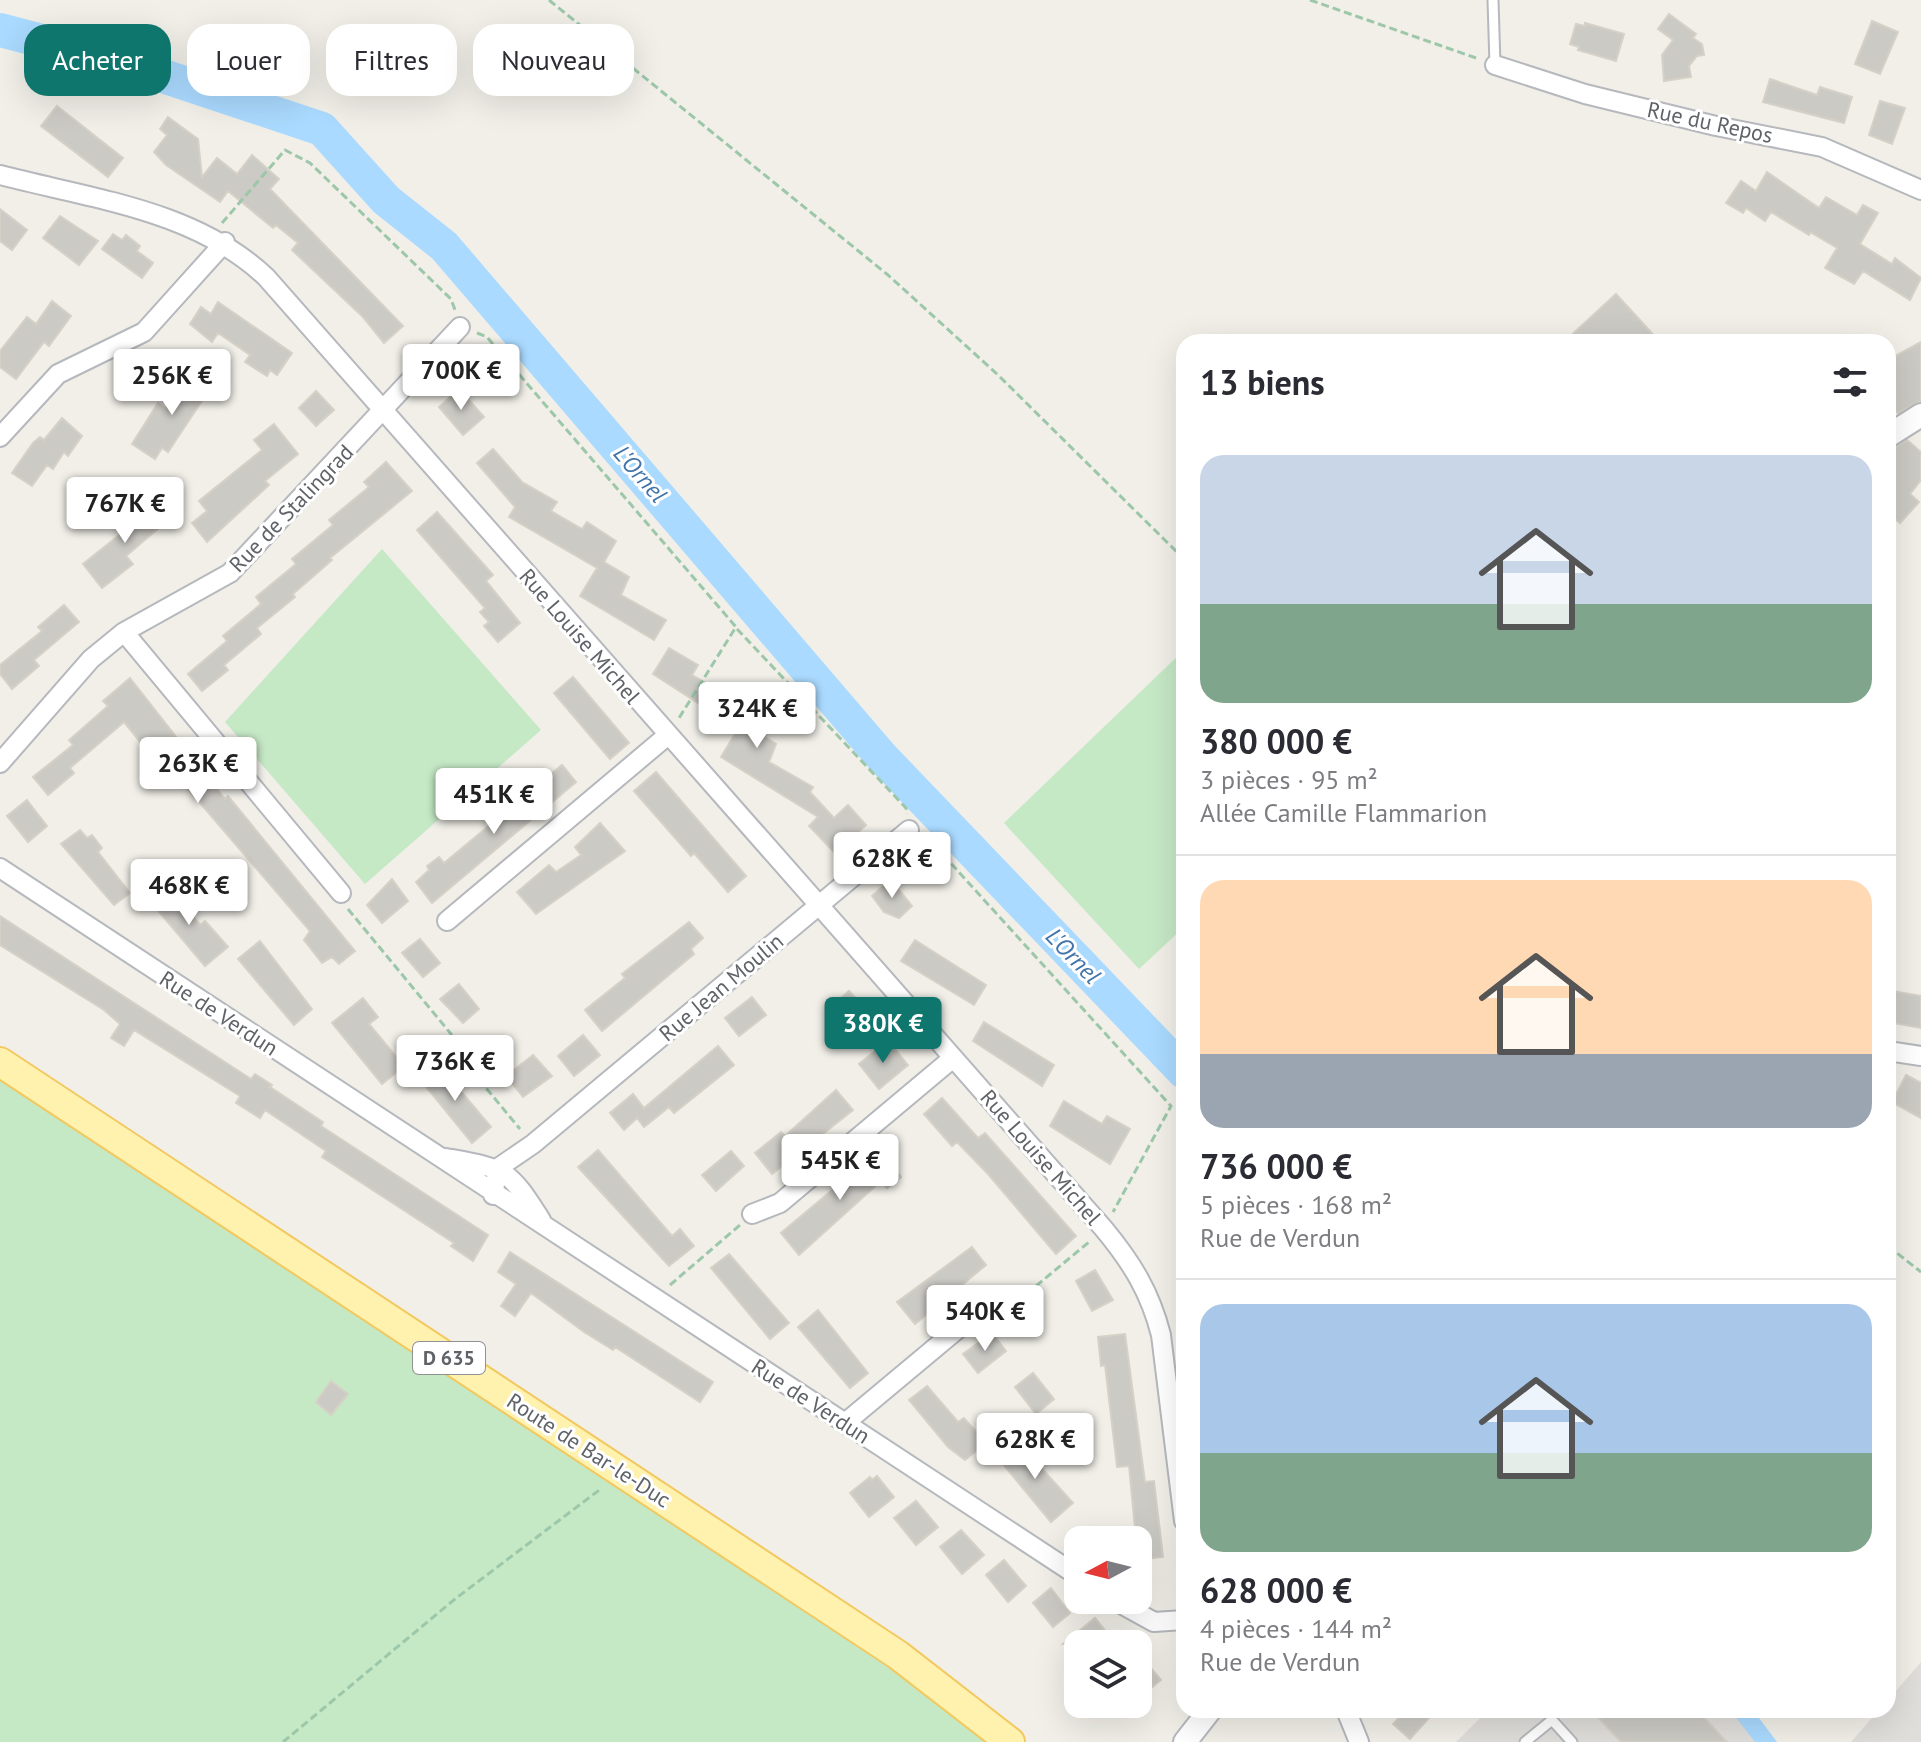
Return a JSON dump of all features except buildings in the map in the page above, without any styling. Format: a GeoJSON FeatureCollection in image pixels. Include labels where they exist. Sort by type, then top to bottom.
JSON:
{"type":"FeatureCollection","features":[{"type":"Feature","properties":{"kind":"main road","name":"Route de Bar-le-Duc"},"geometry":{"type":"LineString","coordinates":[[0,1062],[898,1655],[1010,1742]]}},
{"type":"Feature","properties":{"kind":"street","name":"Rue du Repos"},"geometry":{"type":"LineString","coordinates":[[1495,65],[1585,94],[1822,147],[1921,190]]}},
{"type":"Feature","properties":{"kind":"street","name":"Rue Louise Michel"},"geometry":{"type":"LineString","coordinates":[[0,175],[162,217],[218,239],[266,277],[1130,1261],[1154,1307],[1161,1335],[1176,1456]]}},
{"type":"Feature","properties":{"kind":"street"},"geometry":{"type":"LineString","coordinates":[[0,437],[58,374],[144,332],[218,239]]}},
{"type":"Feature","properties":{"kind":"street","name":"Rue de Stalingrad"},"geometry":{"type":"LineString","coordinates":[[0,763],[91,659],[124,632],[230,573],[460,327]]}},
{"type":"Feature","properties":{"kind":"street"},"geometry":{"type":"LineString","coordinates":[[1896,431],[1921,415]]}},
{"type":"Feature","properties":{"kind":"street"},"geometry":{"type":"LineString","coordinates":[[124,632],[341,893]]}},
{"type":"Feature","properties":{"kind":"street"},"geometry":{"type":"LineString","coordinates":[[447,921],[668,735]]}},
{"type":"Feature","properties":{"kind":"street","name":"Rue Jean Moulin"},"geometry":{"type":"LineString","coordinates":[[498,1168],[533,1144],[909,830]]}},
{"type":"Feature","properties":{"kind":"street","name":"Rue de Verdun"},"geometry":{"type":"LineString","coordinates":[[0,868],[493,1195],[544,1225],[1064,1567]]}},
{"type":"Feature","properties":{"kind":"street"},"geometry":{"type":"LineString","coordinates":[[1896,1052],[1921,1056]]}},
{"type":"Feature","properties":{"kind":"street"},"geometry":{"type":"LineString","coordinates":[[752,1214],[780,1203],[953,1058]]}},
{"type":"Feature","properties":{"kind":"street","name":"Rue Jean Moulin"},"geometry":{"type":"LineString","coordinates":[[493,1195],[515,1180],[533,1144]]}},
{"type":"Feature","properties":{"kind":"street","name":"Rue de Verdun"},"geometry":{"type":"LineString","coordinates":[[439,1157],[498,1168],[515,1180],[544,1225]]}},
{"type":"Feature","properties":{"kind":"street"},"geometry":{"type":"LineString","coordinates":[[493,1195],[498,1168]]}},
{"type":"Feature","properties":{"kind":"street"},"geometry":{"type":"LineString","coordinates":[[845,1423],[984,1307],[1024,1296]]}},
{"type":"Feature","properties":{"kind":"street"},"geometry":{"type":"LineString","coordinates":[[1139,1614],[1154,1622],[1176,1621]]}},
{"type":"Feature","properties":{"kind":"street"},"geometry":{"type":"LineString","coordinates":[[1188,1740],[1204,1718]]}},
{"type":"Feature","properties":{"kind":"street"},"geometry":{"type":"LineString","coordinates":[[1350,1718],[1360,1742]]}},
{"type":"Feature","properties":{"kind":"lane"},"geometry":{"type":"LineString","coordinates":[[1493,0],[1495,65]]}},
{"type":"Feature","properties":{"kind":"lane"},"geometry":{"type":"LineString","coordinates":[[1525,1742],[1552,1720],[1572,1742]]}},
{"type":"Feature","properties":{"kind":"path"},"geometry":{"type":"LineString","coordinates":[[549,0],[888,275],[997,374],[1176,551]]}},
{"type":"Feature","properties":{"kind":"path"},"geometry":{"type":"LineString","coordinates":[[1310,0],[1495,65]]}},
{"type":"Feature","properties":{"kind":"path"},"geometry":{"type":"LineString","coordinates":[[218,239],[285,150],[310,163],[451,299],[460,327],[487,337],[736,627],[906,808],[909,830],[933,839],[1171,1106],[1104,1229],[1024,1296]]}},
{"type":"Feature","properties":{"kind":"path"},"geometry":{"type":"LineString","coordinates":[[668,735],[736,627]]}},
{"type":"Feature","properties":{"kind":"path"},"geometry":{"type":"LineString","coordinates":[[341,893],[342,902],[451,1034],[457,1053],[533,1144]]}},
{"type":"Feature","properties":{"kind":"path"},"geometry":{"type":"LineString","coordinates":[[655,1298],[752,1214]]}},
{"type":"Feature","properties":{"kind":"path"},"geometry":{"type":"LineString","coordinates":[[1896,1252],[1921,1272]]}},
{"type":"Feature","properties":{"kind":"path"},"geometry":{"type":"LineString","coordinates":[[283,1742],[455,1599],[623,1472]]}},
{"type":"Feature","properties":{"kind":"shaded area"},"geometry":{"type":"Polygon","coordinates":[[[1921,1662],[1921,1742],[1851,1742],[1872,1718],[1896,1718],[1896,1691],[1921,1662]]]}},
{"type":"Feature","properties":{"kind":"shaded area"},"geometry":{"type":"Polygon","coordinates":[[[1480,1718],[1743,1718],[1770,1742],[1456,1742],[1480,1718]]]}},
{"type":"Feature","properties":{"kind":"green space"},"geometry":{"type":"Polygon","coordinates":[[[382,549],[541,730],[365,884],[225,722],[382,549]]]}},
{"type":"Feature","properties":{"kind":"green space"},"geometry":{"type":"Polygon","coordinates":[[[1176,658],[1176,934],[1139,969],[1004,823],[1176,658]]]}},
{"type":"Feature","properties":{"kind":"green space"},"geometry":{"type":"Polygon","coordinates":[[[0,1047],[671,1498],[991,1742],[0,1742],[0,1047]]]}},
{"type":"Feature","properties":{"kind":"water"},"geometry":{"type":"Polygon","coordinates":[[[1736,1718],[1759,1718],[1777,1742],[1755,1742],[1736,1718]]]}},
{"type":"Feature","properties":{"kind":"waterway","name":"L'Ornel"},"geometry":{"type":"LineString","coordinates":[[0,30],[121,62],[322,129],[386,200],[444,246],[882,757],[1176,1064]]}}]}
